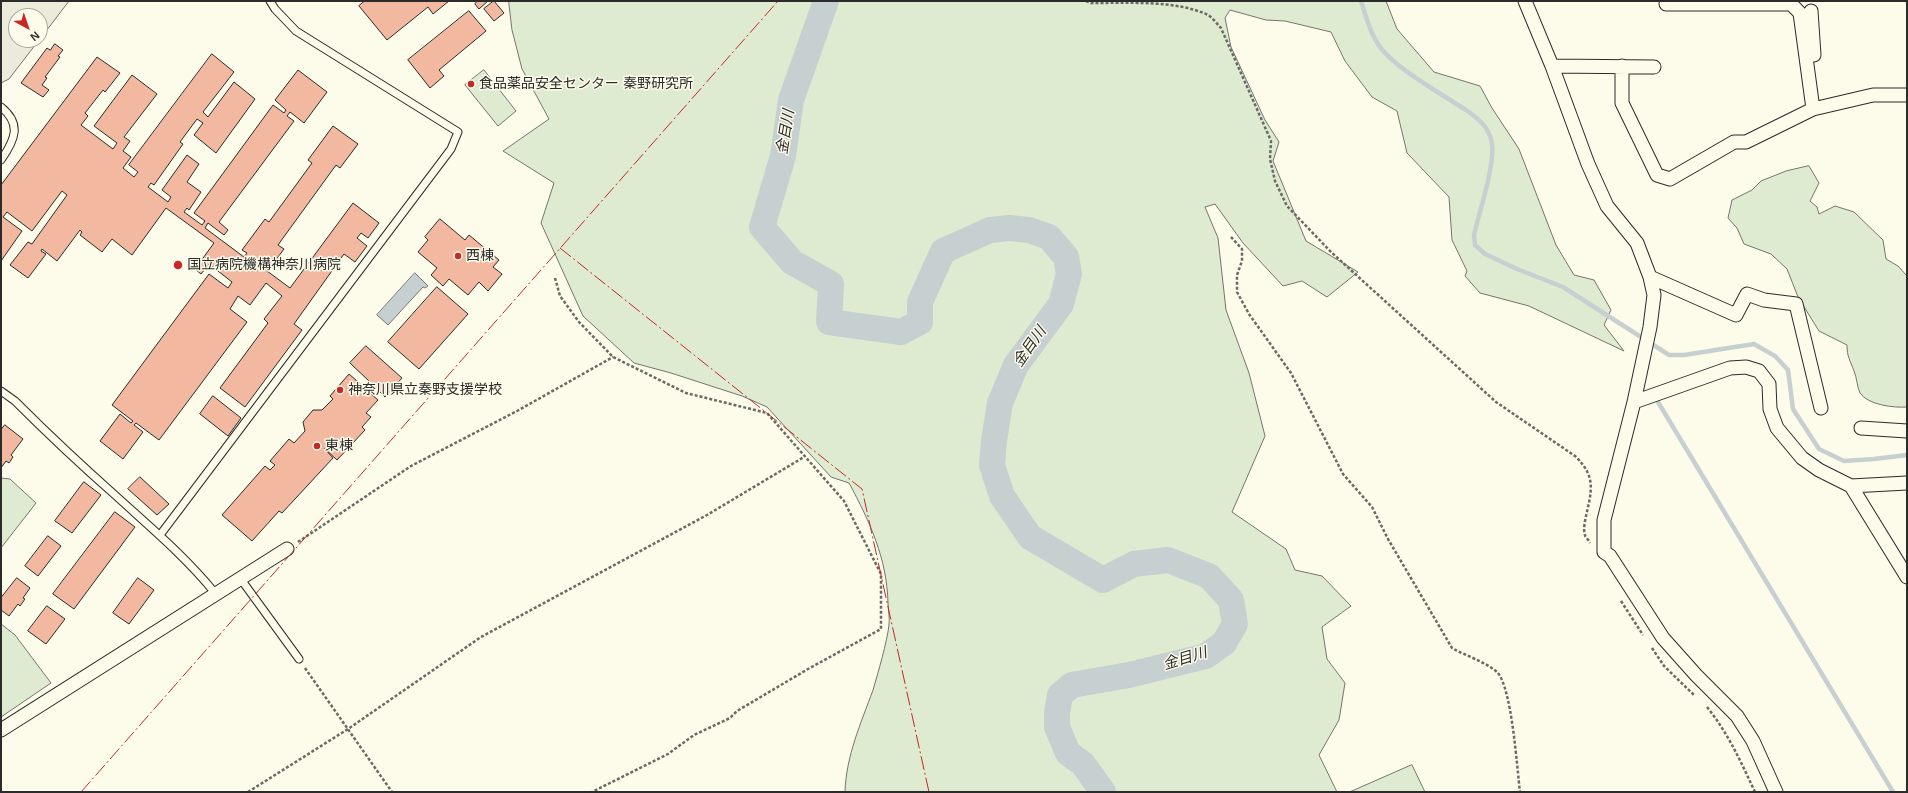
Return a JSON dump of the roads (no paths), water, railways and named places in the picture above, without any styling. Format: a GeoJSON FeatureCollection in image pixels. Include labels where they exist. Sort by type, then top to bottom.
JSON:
{"type":"FeatureCollection","features":[{"type":"Feature","properties":{"kind":"street"},"geometry":{"type":"LineString","coordinates":[[1525,1],[1552,66],[1576,133],[1607,206],[1638,243],[1650,277],[1654,295],[1650,327],[1634,402],[1604,520],[1604,552],[1610,556],[1663,638],[1696,675],[1737,716],[1753,741],[1776,792]]}},
{"type":"Feature","properties":{"kind":"street"},"geometry":{"type":"LineString","coordinates":[[1666,4],[1791,4],[1800,13],[1813,109]]}},
{"type":"Feature","properties":{"kind":"street"},"geometry":{"type":"LineString","coordinates":[[1806,60],[1814,58],[1811,11]]}},
{"type":"Feature","properties":{"kind":"street"},"geometry":{"type":"LineString","coordinates":[[1552,66],[1654,67]]}},
{"type":"Feature","properties":{"kind":"street"},"geometry":{"type":"LineString","coordinates":[[1622,66],[1622,104],[1657,175],[1670,179],[1734,142],[1746,142],[1813,109],[1873,96],[1907,95]]}},
{"type":"Feature","properties":{"kind":"street"},"geometry":{"type":"LineString","coordinates":[[1650,277],[1736,314],[1747,294],[1764,300],[1796,304],[1820,408]]}},
{"type":"Feature","properties":{"kind":"street"},"geometry":{"type":"LineString","coordinates":[[1634,402],[1730,368],[1746,366],[1759,371],[1769,384],[1770,409],[1777,428],[1802,458],[1819,470],[1851,486],[1907,483]]}},
{"type":"Feature","properties":{"kind":"street"},"geometry":{"type":"LineString","coordinates":[[1861,428],[1907,431]]}},
{"type":"Feature","properties":{"kind":"street"},"geometry":{"type":"LineString","coordinates":[[1851,486],[1907,577]]}},
{"type":"Feature","properties":{"kind":"street"},"geometry":{"type":"LineString","coordinates":[[1,730],[215,593],[287,549]]}},
{"type":"Feature","properties":{"kind":"lane"},"geometry":{"type":"LineString","coordinates":[[160,535],[451,149],[458,132],[296,31],[275,9],[270,1]]}},
{"type":"Feature","properties":{"kind":"lane"},"geometry":{"type":"LineString","coordinates":[[1,107],[10,115],[14,124],[14,135],[11,146],[1,160]]}},
{"type":"Feature","properties":{"kind":"lane"},"geometry":{"type":"LineString","coordinates":[[1,391],[15,401],[160,535],[196,570],[215,593]]}},
{"type":"Feature","properties":{"kind":"lane"},"geometry":{"type":"LineString","coordinates":[[240,578],[299,659]]}},
{"type":"Feature","properties":{"kind":"waterway","name":"金目川"},"geometry":{"type":"LineString","coordinates":[[826,1],[791,100],[783,156],[762,227],[792,262],[831,284],[829,322],[901,332],[920,322],[920,302],[943,251],[990,230],[1009,228],[1029,230],[1049,237],[1066,257],[1069,274],[1061,304],[1016,365],[1000,403],[992,465],[1002,496],[1030,537],[1103,580],[1134,564],[1168,560],[1209,576],[1231,600],[1235,624],[1224,643],[1206,656],[1129,675],[1072,685],[1060,695],[1057,713],[1057,727],[1068,753],[1083,764],[1103,792]]}},
{"type":"Feature","properties":{"kind":"waterway"},"geometry":{"type":"LineString","coordinates":[[1361,1],[1372,34],[1385,53],[1420,81],[1469,112],[1487,129],[1492,144],[1491,164],[1474,235],[1475,245],[1485,254],[1517,269],[1563,287],[1669,355],[1684,355],[1754,344],[1775,356],[1788,370],[1793,409],[1819,449],[1844,461],[1907,455]]}},
{"type":"Feature","properties":{"kind":"waterway"},"geometry":{"type":"LineString","coordinates":[[1658,402],[1893,792]]}},
{"type":"Feature","properties":{"kind":"place","name":"食品薬品安全センター 秦野研究所"},"geometry":{"type":"Point","coordinates":[471,84]}},
{"type":"Feature","properties":{"kind":"place","name":"西棟"},"geometry":{"type":"Point","coordinates":[458,256]}},
{"type":"Feature","properties":{"kind":"place","name":"国立病院機構神奈川病院"},"geometry":{"type":"Point","coordinates":[178,265]}},
{"type":"Feature","properties":{"kind":"place","name":"神奈川県立秦野支援学校"},"geometry":{"type":"Point","coordinates":[340,390]}},
{"type":"Feature","properties":{"kind":"place","name":"東棟"},"geometry":{"type":"Point","coordinates":[317,446]}}]}
